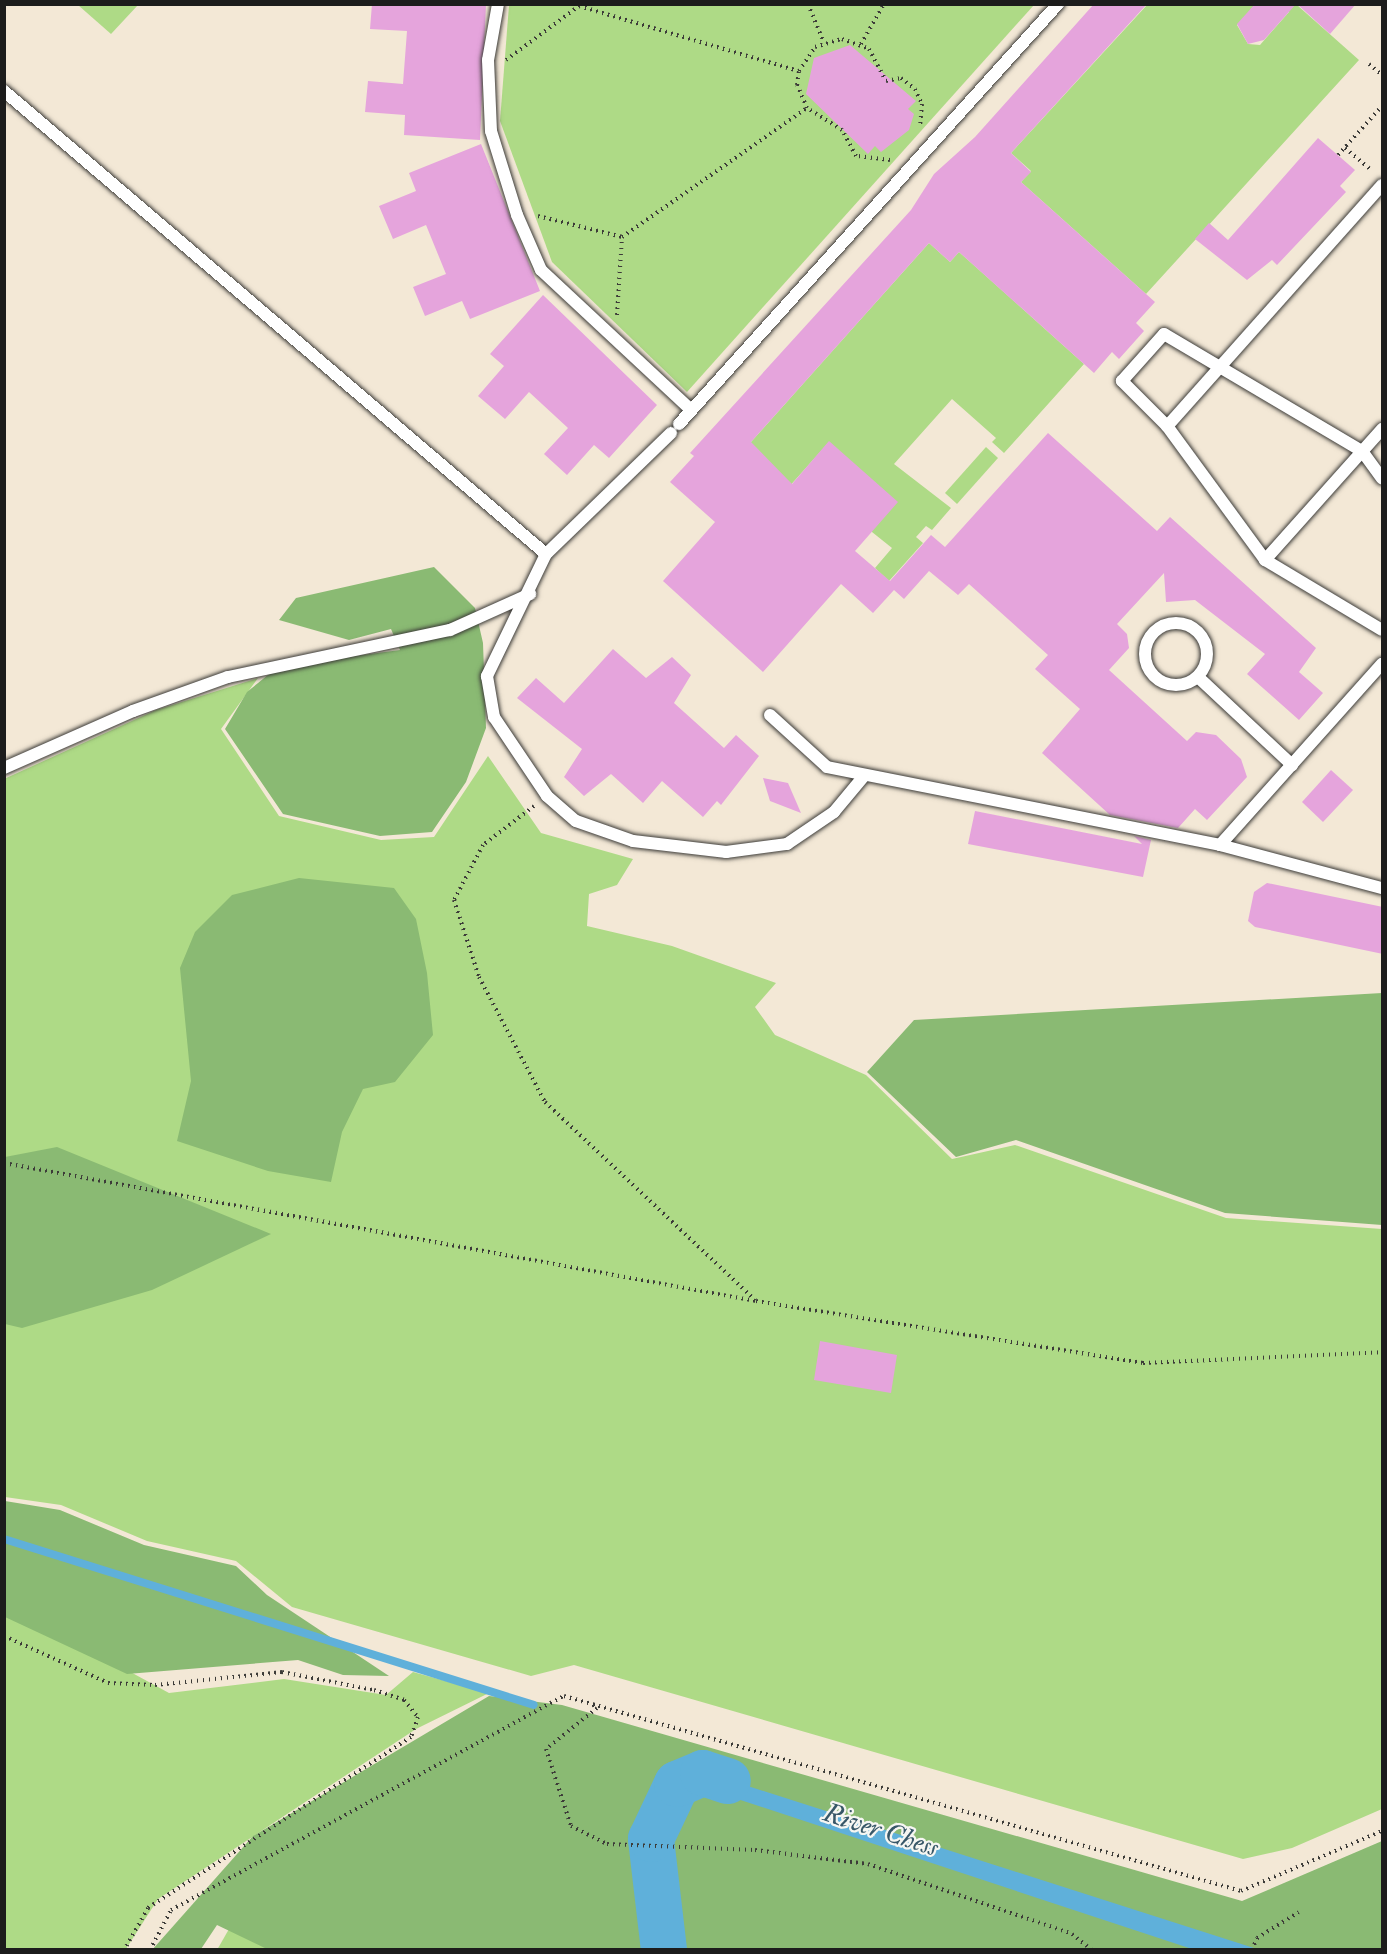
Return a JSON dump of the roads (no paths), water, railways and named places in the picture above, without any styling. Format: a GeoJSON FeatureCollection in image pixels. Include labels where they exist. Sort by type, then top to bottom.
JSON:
{"type":"FeatureCollection","features":[{"type":"Feature","properties":{"kind":"lane"},"geometry":{"type":"LineString","coordinates":[[498,4],[489,74],[491,131],[515,210],[541,270],[615,343],[691,410]]}},
{"type":"Feature","properties":{"kind":"lane"},"geometry":{"type":"LineString","coordinates":[[864,776],[834,812],[787,844],[726,852],[633,841],[576,821],[547,796],[494,717],[487,676],[531,594],[546,554],[675,428],[1058,4]]}},
{"type":"Feature","properties":{"kind":"lane"},"geometry":{"type":"LineString","coordinates":[[4,91],[546,554]]}},
{"type":"Feature","properties":{"kind":"lane"},"geometry":{"type":"LineString","coordinates":[[1167,426],[1383,185]]}},
{"type":"Feature","properties":{"kind":"lane"},"geometry":{"type":"LineString","coordinates":[[1383,479],[1362,452],[1164,334],[1122,381],[1167,426],[1265,560],[1383,630]]}},
{"type":"Feature","properties":{"kind":"lane"},"geometry":{"type":"LineString","coordinates":[[1265,560],[1383,429]]}},
{"type":"Feature","properties":{"kind":"lane"},"geometry":{"type":"LineString","coordinates":[[4,768],[133,711],[228,677],[450,630],[531,594]]}},
{"type":"Feature","properties":{"kind":"lane"},"geometry":{"type":"LineString","coordinates":[[1167,624],[1197,630],[1208,659],[1198,677],[1180,686],[1152,675],[1145,656],[1151,636],[1167,624]]}},
{"type":"Feature","properties":{"kind":"lane"},"geometry":{"type":"LineString","coordinates":[[1220,845],[1383,664]]}},
{"type":"Feature","properties":{"kind":"lane"},"geometry":{"type":"LineString","coordinates":[[1198,677],[1292,765]]}},
{"type":"Feature","properties":{"kind":"lane"},"geometry":{"type":"LineString","coordinates":[[770,715],[827,767],[1220,845],[1383,888]]}},
{"type":"Feature","properties":{"kind":"water"},"geometry":{"type":"Polygon","coordinates":[[[676,1763],[1257,1949],[1192,1949],[692,1784],[670,1792],[646,1841],[659,1949],[643,1949],[631,1839],[658,1781],[676,1763]]]}},
{"type":"Feature","properties":{"kind":"waterway"},"geometry":{"type":"LineString","coordinates":[[4,1539],[534,1705]]}},
{"type":"Feature","properties":{"kind":"waterway","name":"River Chess"},"geometry":{"type":"LineString","coordinates":[[664,1950],[651,1839],[677,1784],[703,1773],[728,1781]]}}]}
